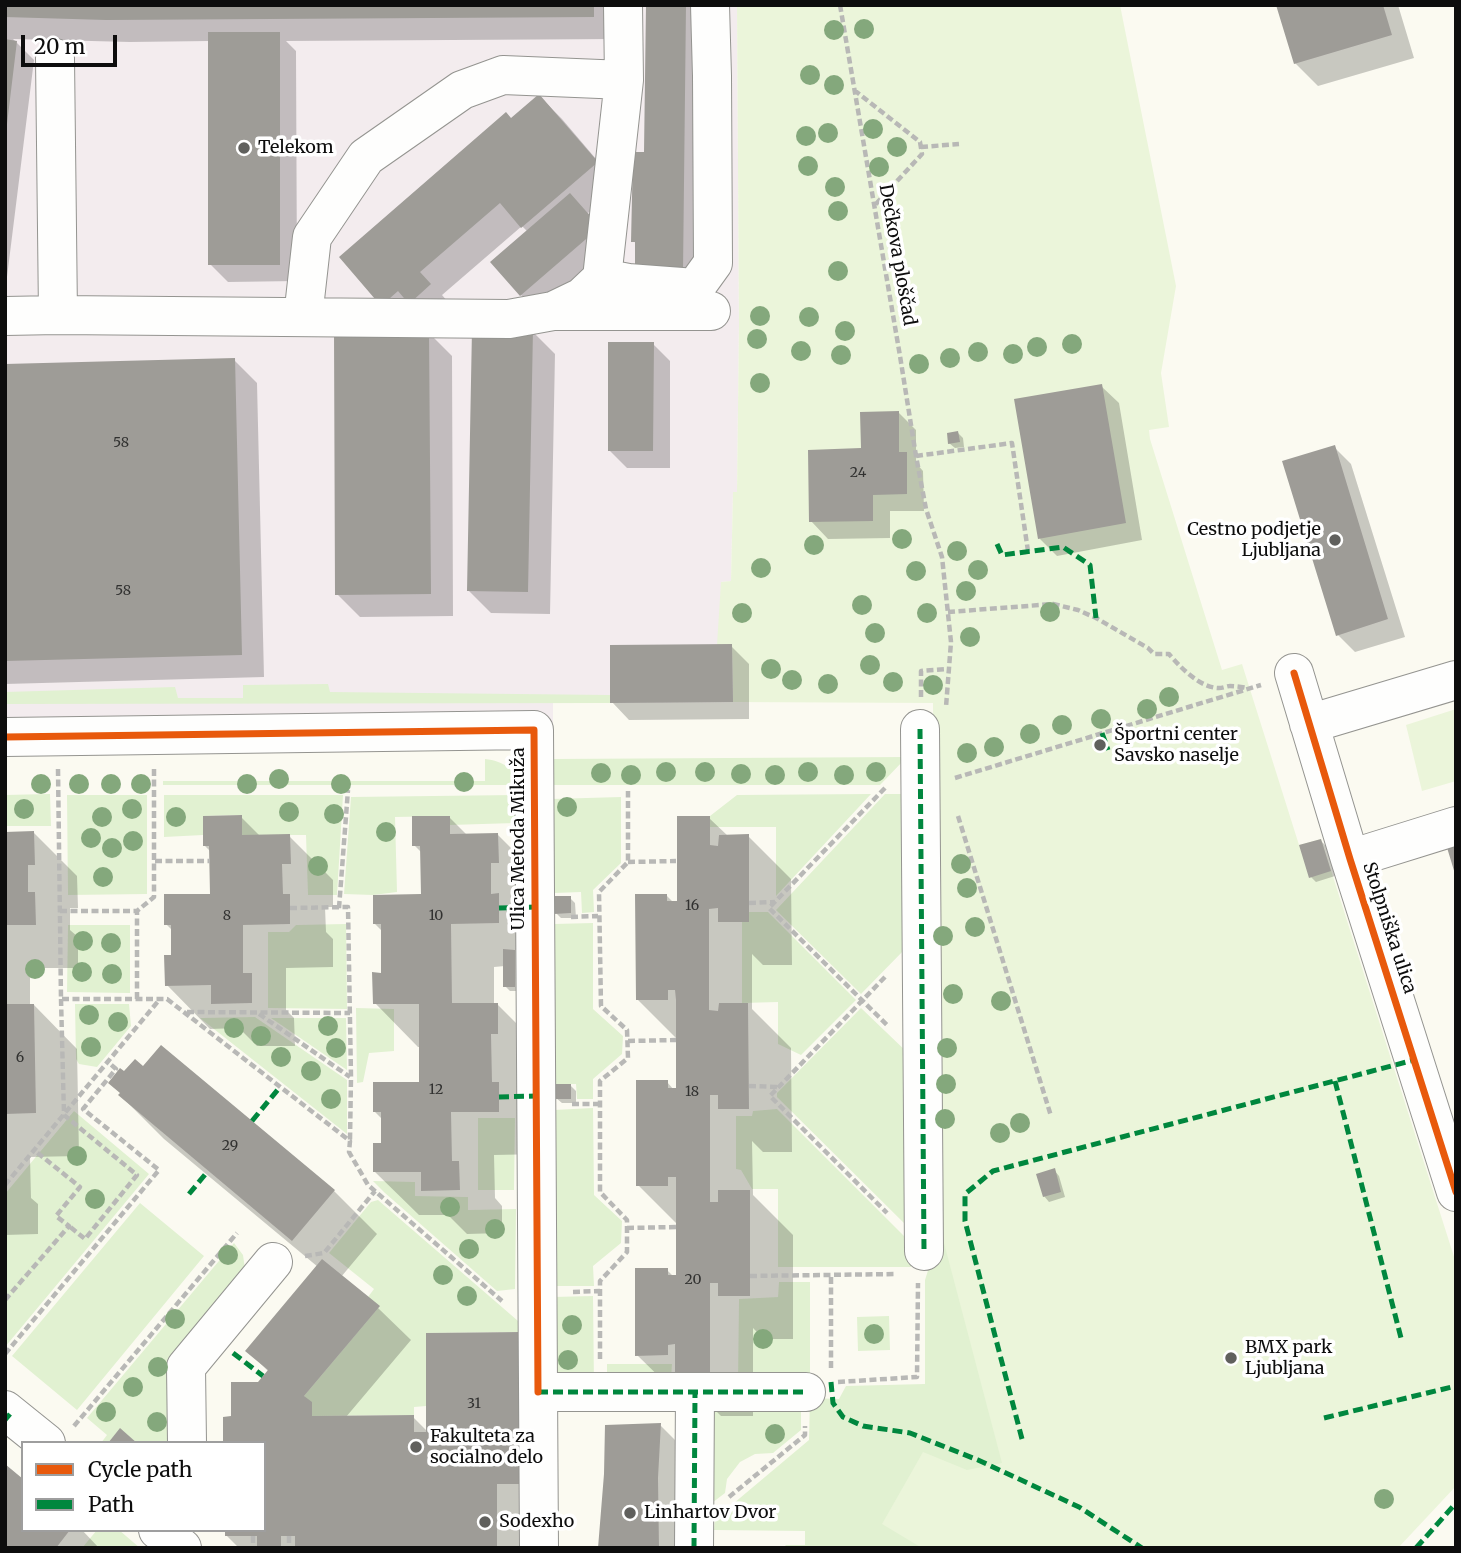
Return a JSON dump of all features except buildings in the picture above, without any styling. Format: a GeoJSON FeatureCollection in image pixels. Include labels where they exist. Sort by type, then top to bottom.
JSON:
{"type":"FeatureCollection","features":[{"type":"Feature","properties":{"kind":"street"},"geometry":{"type":"LineString","coordinates":[[553,311],[582,297],[602,278],[624,80],[623,5]]}},
{"type":"Feature","properties":{"kind":"street"},"geometry":{"type":"LineString","coordinates":[[602,278],[628,284],[695,288],[713,263],[710,5]]}},
{"type":"Feature","properties":{"kind":"street"},"geometry":{"type":"LineString","coordinates":[[55,58],[58,315]]}},
{"type":"Feature","properties":{"kind":"street"},"geometry":{"type":"LineString","coordinates":[[303,317],[312,237],[366,157],[462,90],[503,75],[624,80]]}},
{"type":"Feature","properties":{"kind":"street"},"geometry":{"type":"LineString","coordinates":[[5,316],[509,319],[553,311],[711,311]]}},
{"type":"Feature","properties":{"kind":"street","name":"Stolpniška ulica"},"geometry":{"type":"LineString","coordinates":[[1294,673],[1456,1192]]}},
{"type":"Feature","properties":{"kind":"street"},"geometry":{"type":"LineString","coordinates":[[1309,724],[1456,680]]}},
{"type":"Feature","properties":{"kind":"street","name":"Ulica Metoda Mikuža"},"geometry":{"type":"LineString","coordinates":[[5,737],[534,730],[539,1548]]}},
{"type":"Feature","properties":{"kind":"street"},"geometry":{"type":"LineString","coordinates":[[921,1262],[922,939],[929,732]]}},
{"type":"Feature","properties":{"kind":"street"},"geometry":{"type":"LineString","coordinates":[[1350,859],[1456,827]]}},
{"type":"Feature","properties":{"kind":"street"},"geometry":{"type":"LineString","coordinates":[[187,1441],[186,1367],[273,1262]]}},
{"type":"Feature","properties":{"kind":"street"},"geometry":{"type":"LineString","coordinates":[[538,1392],[695,1393],[818,1387]]}},
{"type":"Feature","properties":{"kind":"street"},"geometry":{"type":"LineString","coordinates":[[694,1537],[695,1393]]}},
{"type":"Feature","properties":{"kind":"street"},"geometry":{"type":"LineString","coordinates":[[5,1410],[58,1437]]}},
{"type":"Feature","properties":{"kind":"street"},"geometry":{"type":"LineString","coordinates":[[161,1532],[184,1548]]}},
{"type":"Feature","properties":{"kind":"path"},"geometry":{"type":"LineString","coordinates":[[854,90],[920,142],[922,154],[874,206]]}},
{"type":"Feature","properties":{"kind":"path"},"geometry":{"type":"LineString","coordinates":[[921,148],[959,144]]}},
{"type":"Feature","properties":{"kind":"path"},"geometry":{"type":"LineString","coordinates":[[916,456],[1012,443],[1028,551]]}},
{"type":"Feature","properties":{"kind":"path"},"geometry":{"type":"LineString","coordinates":[[948,612],[1053,604],[1078,610],[1148,648],[1154,654],[1169,654],[1196,680],[1219,688],[1252,688]]}},
{"type":"Feature","properties":{"kind":"path"},"geometry":{"type":"LineString","coordinates":[[923,1060],[769,908],[929,732],[921,671],[949,669]]}},
{"type":"Feature","properties":{"kind":"path"},"geometry":{"type":"LineString","coordinates":[[947,780],[1294,673]]}},
{"type":"Feature","properties":{"kind":"path"},"geometry":{"type":"LineString","coordinates":[[60,911],[137,911],[154,897],[155,789],[152,735]]}},
{"type":"Feature","properties":{"kind":"path"},"geometry":{"type":"LineString","coordinates":[[34,1150],[80,1187],[56,1216],[85,1239],[137,1175],[64,1115],[58,737]]}},
{"type":"Feature","properties":{"kind":"path"},"geometry":{"type":"LineString","coordinates":[[339,908],[348,790]]}},
{"type":"Feature","properties":{"kind":"path"},"geometry":{"type":"LineString","coordinates":[[628,791],[628,862]]}},
{"type":"Feature","properties":{"kind":"path"},"geometry":{"type":"LineString","coordinates":[[958,817],[1051,1116]]}},
{"type":"Feature","properties":{"kind":"path"},"geometry":{"type":"LineString","coordinates":[[154,861],[210,861]]}},
{"type":"Feature","properties":{"kind":"path"},"geometry":{"type":"LineString","coordinates":[[600,1393],[600,1281],[626,1252],[627,1220],[600,1192],[600,1081],[628,1058],[628,1041],[627,1030],[601,1006],[598,892],[628,862],[676,861]]}},
{"type":"Feature","properties":{"kind":"path"},"geometry":{"type":"LineString","coordinates":[[749,903],[775,902]]}},
{"type":"Feature","properties":{"kind":"path"},"geometry":{"type":"LineString","coordinates":[[290,908],[348,907],[351,1077],[349,1152],[368,1185],[537,1331]]}},
{"type":"Feature","properties":{"kind":"path"},"geometry":{"type":"LineString","coordinates":[[136,999],[137,911]]}},
{"type":"Feature","properties":{"kind":"path"},"geometry":{"type":"LineString","coordinates":[[818,1387],[917,1377],[921,1262],[770,1096],[922,939]]}},
{"type":"Feature","properties":{"kind":"path"},"geometry":{"type":"LineString","coordinates":[[61,999],[167,999],[350,1141]]}},
{"type":"Feature","properties":{"kind":"path"},"geometry":{"type":"LineString","coordinates":[[5,1185],[160,999]]}},
{"type":"Feature","properties":{"kind":"path"},"geometry":{"type":"LineString","coordinates":[[184,1012],[350,1013]]}},
{"type":"Feature","properties":{"kind":"path"},"geometry":{"type":"LineString","coordinates":[[258,1014],[351,1077]]}},
{"type":"Feature","properties":{"kind":"path"},"geometry":{"type":"LineString","coordinates":[[628,1041],[676,1040]]}},
{"type":"Feature","properties":{"kind":"path"},"geometry":{"type":"LineString","coordinates":[[5,1354],[159,1170],[83,1109],[116,1069],[108,1062]]}},
{"type":"Feature","properties":{"kind":"path"},"geometry":{"type":"LineString","coordinates":[[749,1086],[778,1087]]}},
{"type":"Feature","properties":{"kind":"path"},"geometry":{"type":"LineString","coordinates":[[273,1262],[324,1253],[375,1191]]}},
{"type":"Feature","properties":{"kind":"path"},"geometry":{"type":"LineString","coordinates":[[5,1300],[69,1226]]}},
{"type":"Feature","properties":{"kind":"path"},"geometry":{"type":"LineString","coordinates":[[627,1228],[676,1227]]}},
{"type":"Feature","properties":{"kind":"path"},"geometry":{"type":"LineString","coordinates":[[58,1437],[237,1233]]}},
{"type":"Feature","properties":{"kind":"path"},"geometry":{"type":"LineString","coordinates":[[751,1276],[831,1274],[921,1262]]}},
{"type":"Feature","properties":{"kind":"path"},"geometry":{"type":"LineString","coordinates":[[694,1537],[805,1435],[818,1387],[831,1274]]}},
{"type":"Feature","properties":{"kind":"path"},"geometry":{"type":"LineString","coordinates":[[253,1536],[253,1548]]}},
{"type":"Feature","properties":{"kind":"path"},"geometry":{"type":"LineString","coordinates":[[289,1536],[289,1548]]}},
{"type":"Feature","properties":{"kind":"shaded area"},"geometry":{"type":"Polygon","coordinates":[[[5,5],[737,5],[737,492],[733,493],[731,581],[721,582],[732,644],[733,702],[553,703],[553,723],[5,724],[5,5]]]}},
{"type":"Feature","properties":{"kind":"green space","name":"Športni center Savsko naselje"},"geometry":{"type":"Polygon","coordinates":[[[737,5],[1120,5],[1176,286],[1161,373],[1169,427],[1149,430],[1150,439],[1222,670],[1242,664],[1299,845],[1321,839],[1456,1263],[1456,1486],[1398,1548],[922,1548],[882,1524],[923,1452],[967,1470],[1002,1463],[943,1239],[934,910],[933,703],[733,702],[732,645],[717,645],[721,582],[731,581],[733,492],[737,492],[737,5]]]}},
{"type":"Feature","properties":{"kind":"green space"},"geometry":{"type":"Polygon","coordinates":[[[328,684],[330,692],[610,695],[610,703],[5,704],[5,692],[175,687],[178,698],[243,698],[243,685],[328,684]]]}},
{"type":"Feature","properties":{"kind":"green space"},"geometry":{"type":"Polygon","coordinates":[[[1456,709],[1456,781],[1422,791],[1406,725],[1456,709]]]}},
{"type":"Feature","properties":{"kind":"green space"},"geometry":{"type":"Polygon","coordinates":[[[905,757],[880,785],[553,785],[553,759],[905,757]]]}},
{"type":"Feature","properties":{"kind":"green space"},"geometry":{"type":"Polygon","coordinates":[[[485,759],[507,767],[523,785],[163,785],[163,781],[485,781],[485,759]]]}},
{"type":"Feature","properties":{"kind":"green space"},"geometry":{"type":"Polygon","coordinates":[[[50,794],[51,826],[5,826],[5,795],[50,794]]]}},
{"type":"Feature","properties":{"kind":"green space"},"geometry":{"type":"Polygon","coordinates":[[[871,794],[776,896],[776,827],[710,827],[710,816],[737,795],[871,794]]]}},
{"type":"Feature","properties":{"kind":"green space"},"geometry":{"type":"Polygon","coordinates":[[[885,794],[906,794],[907,947],[861,994],[776,910],[885,794]]]}},
{"type":"Feature","properties":{"kind":"green space"},"geometry":{"type":"Polygon","coordinates":[[[67,795],[147,795],[147,894],[68,895],[67,795]]]}},
{"type":"Feature","properties":{"kind":"green space"},"geometry":{"type":"Polygon","coordinates":[[[164,795],[343,795],[337,895],[308,895],[306,835],[242,835],[241,815],[203,816],[203,835],[164,837],[164,795]]]}},
{"type":"Feature","properties":{"kind":"green space"},"geometry":{"type":"Polygon","coordinates":[[[515,795],[515,823],[450,825],[450,816],[395,817],[397,892],[344,894],[351,797],[515,795]]]}},
{"type":"Feature","properties":{"kind":"green space"},"geometry":{"type":"Polygon","coordinates":[[[621,797],[621,863],[593,890],[594,912],[582,913],[581,892],[554,893],[552,799],[621,797]]]}},
{"type":"Feature","properties":{"kind":"green space"},"geometry":{"type":"Polygon","coordinates":[[[749,912],[768,912],[856,1000],[801,1055],[778,1044],[778,1002],[742,1003],[742,922],[749,922],[749,912]]]}},
{"type":"Feature","properties":{"kind":"green space"},"geometry":{"type":"Polygon","coordinates":[[[593,923],[593,1009],[623,1036],[622,1054],[593,1079],[593,1099],[577,1099],[576,1084],[555,1084],[554,924],[593,923]]]}},
{"type":"Feature","properties":{"kind":"green space"},"geometry":{"type":"Polygon","coordinates":[[[346,924],[347,1009],[268,1008],[268,932],[289,932],[296,925],[346,924]]]}},
{"type":"Feature","properties":{"kind":"green space"},"geometry":{"type":"Polygon","coordinates":[[[68,925],[130,925],[130,993],[67,992],[68,925]]]}},
{"type":"Feature","properties":{"kind":"green space"},"geometry":{"type":"Polygon","coordinates":[[[75,1004],[129,1004],[131,1026],[97,1067],[79,1064],[76,1059],[75,1004]]]}},
{"type":"Feature","properties":{"kind":"green space"},"geometry":{"type":"Polygon","coordinates":[[[356,1008],[394,1009],[394,1051],[369,1053],[363,1082],[357,1083],[356,1008]]]}},
{"type":"Feature","properties":{"kind":"green space"},"geometry":{"type":"Polygon","coordinates":[[[861,1008],[910,1055],[912,1231],[777,1097],[777,1093],[861,1008]]]}},
{"type":"Feature","properties":{"kind":"green space"},"geometry":{"type":"Polygon","coordinates":[[[255,1017],[347,1080],[347,1134],[200,1018],[255,1017]]]}},
{"type":"Feature","properties":{"kind":"green space"},"geometry":{"type":"Polygon","coordinates":[[[271,1018],[346,1018],[347,1070],[271,1018]]]}},
{"type":"Feature","properties":{"kind":"green space"},"geometry":{"type":"Polygon","coordinates":[[[593,1108],[594,1195],[622,1221],[621,1243],[593,1266],[594,1286],[554,1286],[554,1110],[593,1108]]]}},
{"type":"Feature","properties":{"kind":"green space"},"geometry":{"type":"Polygon","coordinates":[[[777,1109],[910,1242],[911,1267],[778,1267],[778,1189],[752,1189],[741,1170],[736,1169],[736,1116],[752,1116],[753,1111],[777,1109]]]}},
{"type":"Feature","properties":{"kind":"green space"},"geometry":{"type":"Polygon","coordinates":[[[74,1111],[149,1174],[5,1347],[5,1194],[74,1111]]]}},
{"type":"Feature","properties":{"kind":"green space"},"geometry":{"type":"Polygon","coordinates":[[[478,1118],[515,1118],[514,1190],[478,1190],[478,1118]]]}},
{"type":"Feature","properties":{"kind":"green space"},"geometry":{"type":"Polygon","coordinates":[[[373,1181],[415,1182],[415,1196],[468,1197],[468,1210],[516,1209],[515,1289],[497,1291],[373,1181]]]}},
{"type":"Feature","properties":{"kind":"green space"},"geometry":{"type":"Polygon","coordinates":[[[378,1200],[525,1327],[521,1332],[426,1333],[426,1406],[414,1407],[414,1415],[312,1416],[304,1396],[379,1307],[368,1297],[374,1289],[329,1253],[371,1202],[378,1200]]]}},
{"type":"Feature","properties":{"kind":"green space"},"geometry":{"type":"Polygon","coordinates":[[[140,1203],[204,1256],[77,1410],[12,1356],[140,1203]]]}},
{"type":"Feature","properties":{"kind":"green space"},"geometry":{"type":"Polygon","coordinates":[[[938,1239],[1456,1263],[1003,1464],[981,1468],[1132,1548],[783,1548],[786,1545],[805,1545],[805,1531],[714,1530],[715,1519],[809,1440],[810,1398],[839,1399],[846,1386],[925,1384],[925,1280],[938,1239]]]}},
{"type":"Feature","properties":{"kind":"green space"},"geometry":{"type":"Polygon","coordinates":[[[234,1243],[243,1255],[245,1269],[174,1441],[135,1441],[120,1429],[110,1441],[102,1441],[107,1435],[87,1418],[234,1243]]]}},
{"type":"Feature","properties":{"kind":"green space"},"geometry":{"type":"Polygon","coordinates":[[[779,1282],[810,1282],[810,1384],[607,1386],[607,1364],[672,1364],[671,1379],[738,1380],[739,1299],[778,1297],[779,1282]]]}},
{"type":"Feature","properties":{"kind":"green space"},"geometry":{"type":"Polygon","coordinates":[[[593,1296],[594,1386],[555,1387],[553,1297],[593,1296]]]}},
{"type":"Feature","properties":{"kind":"green space"},"geometry":{"type":"Polygon","coordinates":[[[889,1316],[890,1350],[858,1351],[857,1317],[889,1316]]]}},
{"type":"Feature","properties":{"kind":"green space"},"geometry":{"type":"Polygon","coordinates":[[[704,1400],[801,1400],[801,1430],[773,1453],[755,1454],[740,1462],[727,1479],[725,1493],[708,1506],[704,1400]]]}},
{"type":"Feature","properties":{"kind":"green space"},"geometry":{"type":"Polygon","coordinates":[[[95,1532],[121,1532],[140,1548],[82,1548],[95,1532]]]}},
{"type":"Feature","properties":{"kind":"marked path"},"geometry":{"type":"LineString","coordinates":[[997,544],[1002,555],[1063,547],[1090,565],[1096,618]]}},
{"type":"Feature","properties":{"kind":"marked path"},"geometry":{"type":"LineString","coordinates":[[920,729],[924,1251]]}},
{"type":"Feature","properties":{"kind":"marked path"},"geometry":{"type":"LineString","coordinates":[[1102,733],[1108,750]]}},
{"type":"Feature","properties":{"kind":"marked path"},"geometry":{"type":"LineString","coordinates":[[499,908],[535,907]]}},
{"type":"Feature","properties":{"kind":"marked path"},"geometry":{"type":"LineString","coordinates":[[1022,1439],[965,1221],[965,1194],[993,1171],[1414,1060]]}},
{"type":"Feature","properties":{"kind":"marked path"},"geometry":{"type":"LineString","coordinates":[[1335,1081],[1401,1338]]}},
{"type":"Feature","properties":{"kind":"marked path"},"geometry":{"type":"LineString","coordinates":[[252,1121],[280,1087]]}},
{"type":"Feature","properties":{"kind":"marked path"},"geometry":{"type":"LineString","coordinates":[[499,1097],[536,1096]]}},
{"type":"Feature","properties":{"kind":"marked path"},"geometry":{"type":"LineString","coordinates":[[189,1194],[208,1171]]}},
{"type":"Feature","properties":{"kind":"marked path"},"geometry":{"type":"LineString","coordinates":[[233,1353],[263,1376]]}},
{"type":"Feature","properties":{"kind":"marked path"},"geometry":{"type":"LineString","coordinates":[[831,1382],[833,1403],[843,1417],[863,1426],[910,1433],[978,1460],[1079,1507],[1142,1548]]}},
{"type":"Feature","properties":{"kind":"marked path"},"geometry":{"type":"LineString","coordinates":[[1324,1418],[1456,1386]]}},
{"type":"Feature","properties":{"kind":"marked path"},"geometry":{"type":"LineString","coordinates":[[538,1392],[806,1392]]}},
{"type":"Feature","properties":{"kind":"marked path"},"geometry":{"type":"LineString","coordinates":[[694,1548],[695,1393]]}},
{"type":"Feature","properties":{"kind":"marked path"},"geometry":{"type":"LineString","coordinates":[[5,1420],[10,1414]]}},
{"type":"Feature","properties":{"kind":"marked path"},"geometry":{"type":"LineString","coordinates":[[1416,1548],[1456,1503]]}},
{"type":"Feature","properties":{"kind":"cycle path"},"geometry":{"type":"LineString","coordinates":[[1294,673],[1456,1192]]}},
{"type":"Feature","properties":{"kind":"cycle path"},"geometry":{"type":"LineString","coordinates":[[5,737],[534,730],[538,1392]]}},
{"type":"Feature","properties":{"kind":"place","name":"Telekom"},"geometry":{"type":"Point","coordinates":[244,148]}},
{"type":"Feature","properties":{"kind":"place","name":"Cestno podjetje Ljubljana"},"geometry":{"type":"Point","coordinates":[1335,540]}},
{"type":"Feature","properties":{"kind":"place","name":"Športni center Savsko naselje"},"geometry":{"type":"Point","coordinates":[1100,745]}},
{"type":"Feature","properties":{"kind":"place","name":"BMX park Ljubljana"},"geometry":{"type":"Point","coordinates":[1231,1358]}},
{"type":"Feature","properties":{"kind":"place","name":"Fakulteta za socialno delo"},"geometry":{"type":"Point","coordinates":[416,1447]}},
{"type":"Feature","properties":{"kind":"place","name":"Linhartov Dvor"},"geometry":{"type":"Point","coordinates":[630,1513]}},
{"type":"Feature","properties":{"kind":"place","name":"Sodexho"},"geometry":{"type":"Point","coordinates":[485,1522]}}]}
